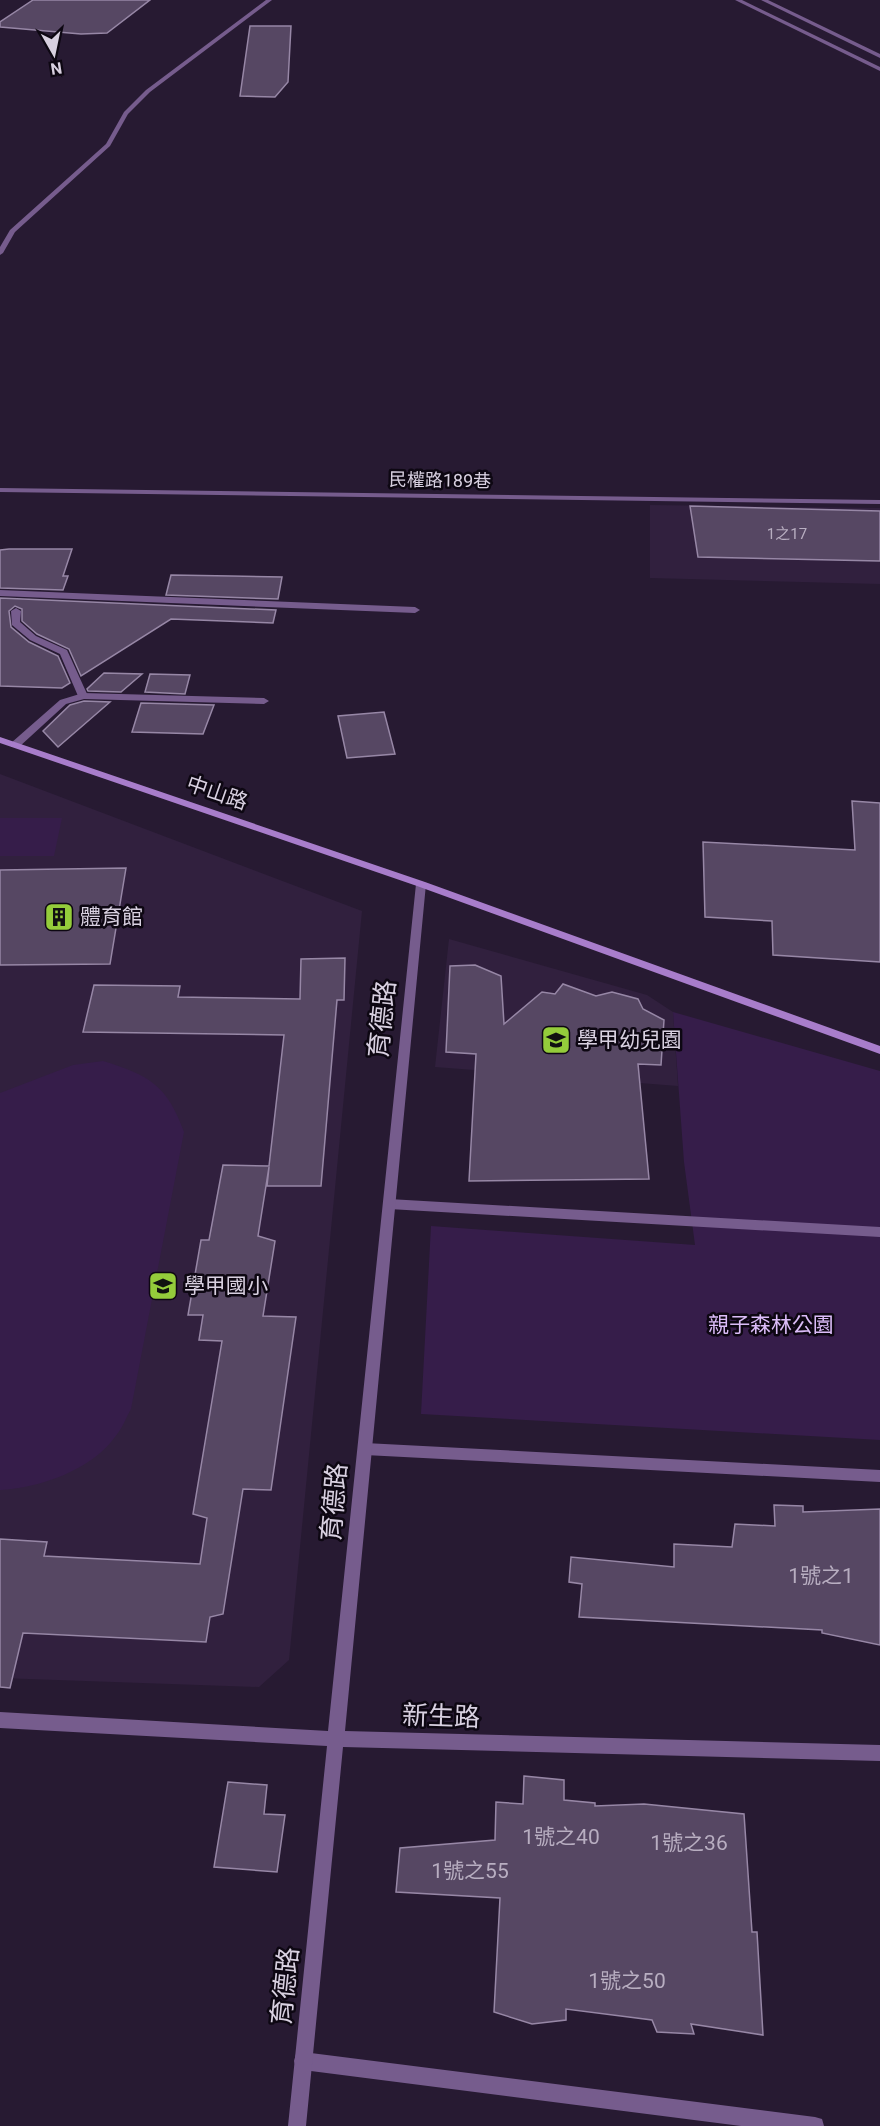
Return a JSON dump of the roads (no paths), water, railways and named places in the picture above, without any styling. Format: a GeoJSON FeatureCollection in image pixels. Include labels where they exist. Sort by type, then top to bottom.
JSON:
{"type":"FeatureCollection","features":[{"type":"Feature","properties":{"kind":"main road","name":"中山路"},"geometry":{"type":"LineString","coordinates":[[0,740],[421,884],[880,1050]]}},
{"type":"Feature","properties":{"kind":"street"},"geometry":{"type":"LineString","coordinates":[[0,253],[12,231],[108,145],[126,113],[148,91],[269,0]]}},
{"type":"Feature","properties":{"kind":"street"},"geometry":{"type":"LineString","coordinates":[[738,0],[880,69]]}},
{"type":"Feature","properties":{"kind":"street"},"geometry":{"type":"LineString","coordinates":[[764,0],[880,56]]}},
{"type":"Feature","properties":{"kind":"street","name":"民權路189巷"},"geometry":{"type":"LineString","coordinates":[[0,490],[880,502]]}},
{"type":"Feature","properties":{"kind":"street"},"geometry":{"type":"LineString","coordinates":[[0,593],[415,610]]}},
{"type":"Feature","properties":{"kind":"street"},"geometry":{"type":"LineString","coordinates":[[16,611],[15,623],[33,638],[64,652],[82,696]]}},
{"type":"Feature","properties":{"kind":"street"},"geometry":{"type":"LineString","coordinates":[[15,745],[63,702],[82,696],[264,701]]}},
{"type":"Feature","properties":{"kind":"street","name":"育德路"},"geometry":{"type":"LineString","coordinates":[[297,2126],[421,884]]}},
{"type":"Feature","properties":{"kind":"street"},"geometry":{"type":"LineString","coordinates":[[389,1204],[880,1232]]}},
{"type":"Feature","properties":{"kind":"street"},"geometry":{"type":"LineString","coordinates":[[365,1449],[880,1476]]}},
{"type":"Feature","properties":{"kind":"street","name":"新生路"},"geometry":{"type":"LineString","coordinates":[[0,1720],[337,1738],[880,1754]]}},
{"type":"Feature","properties":{"kind":"street"},"geometry":{"type":"LineString","coordinates":[[303,2061],[815,2126]]}},
{"type":"Feature","properties":{"kind":"place","name":"體育館"},"geometry":{"type":"Point","coordinates":[59,917]}},
{"type":"Feature","properties":{"kind":"place","name":"學甲幼兒園"},"geometry":{"type":"Point","coordinates":[556,1040]}},
{"type":"Feature","properties":{"kind":"place","name":"學甲國小"},"geometry":{"type":"Point","coordinates":[163,1286]}},
{"type":"Feature","properties":{"kind":"park label","name":"親子森林公園"},"geometry":{"type":"Point","coordinates":[771,1325]}}]}
